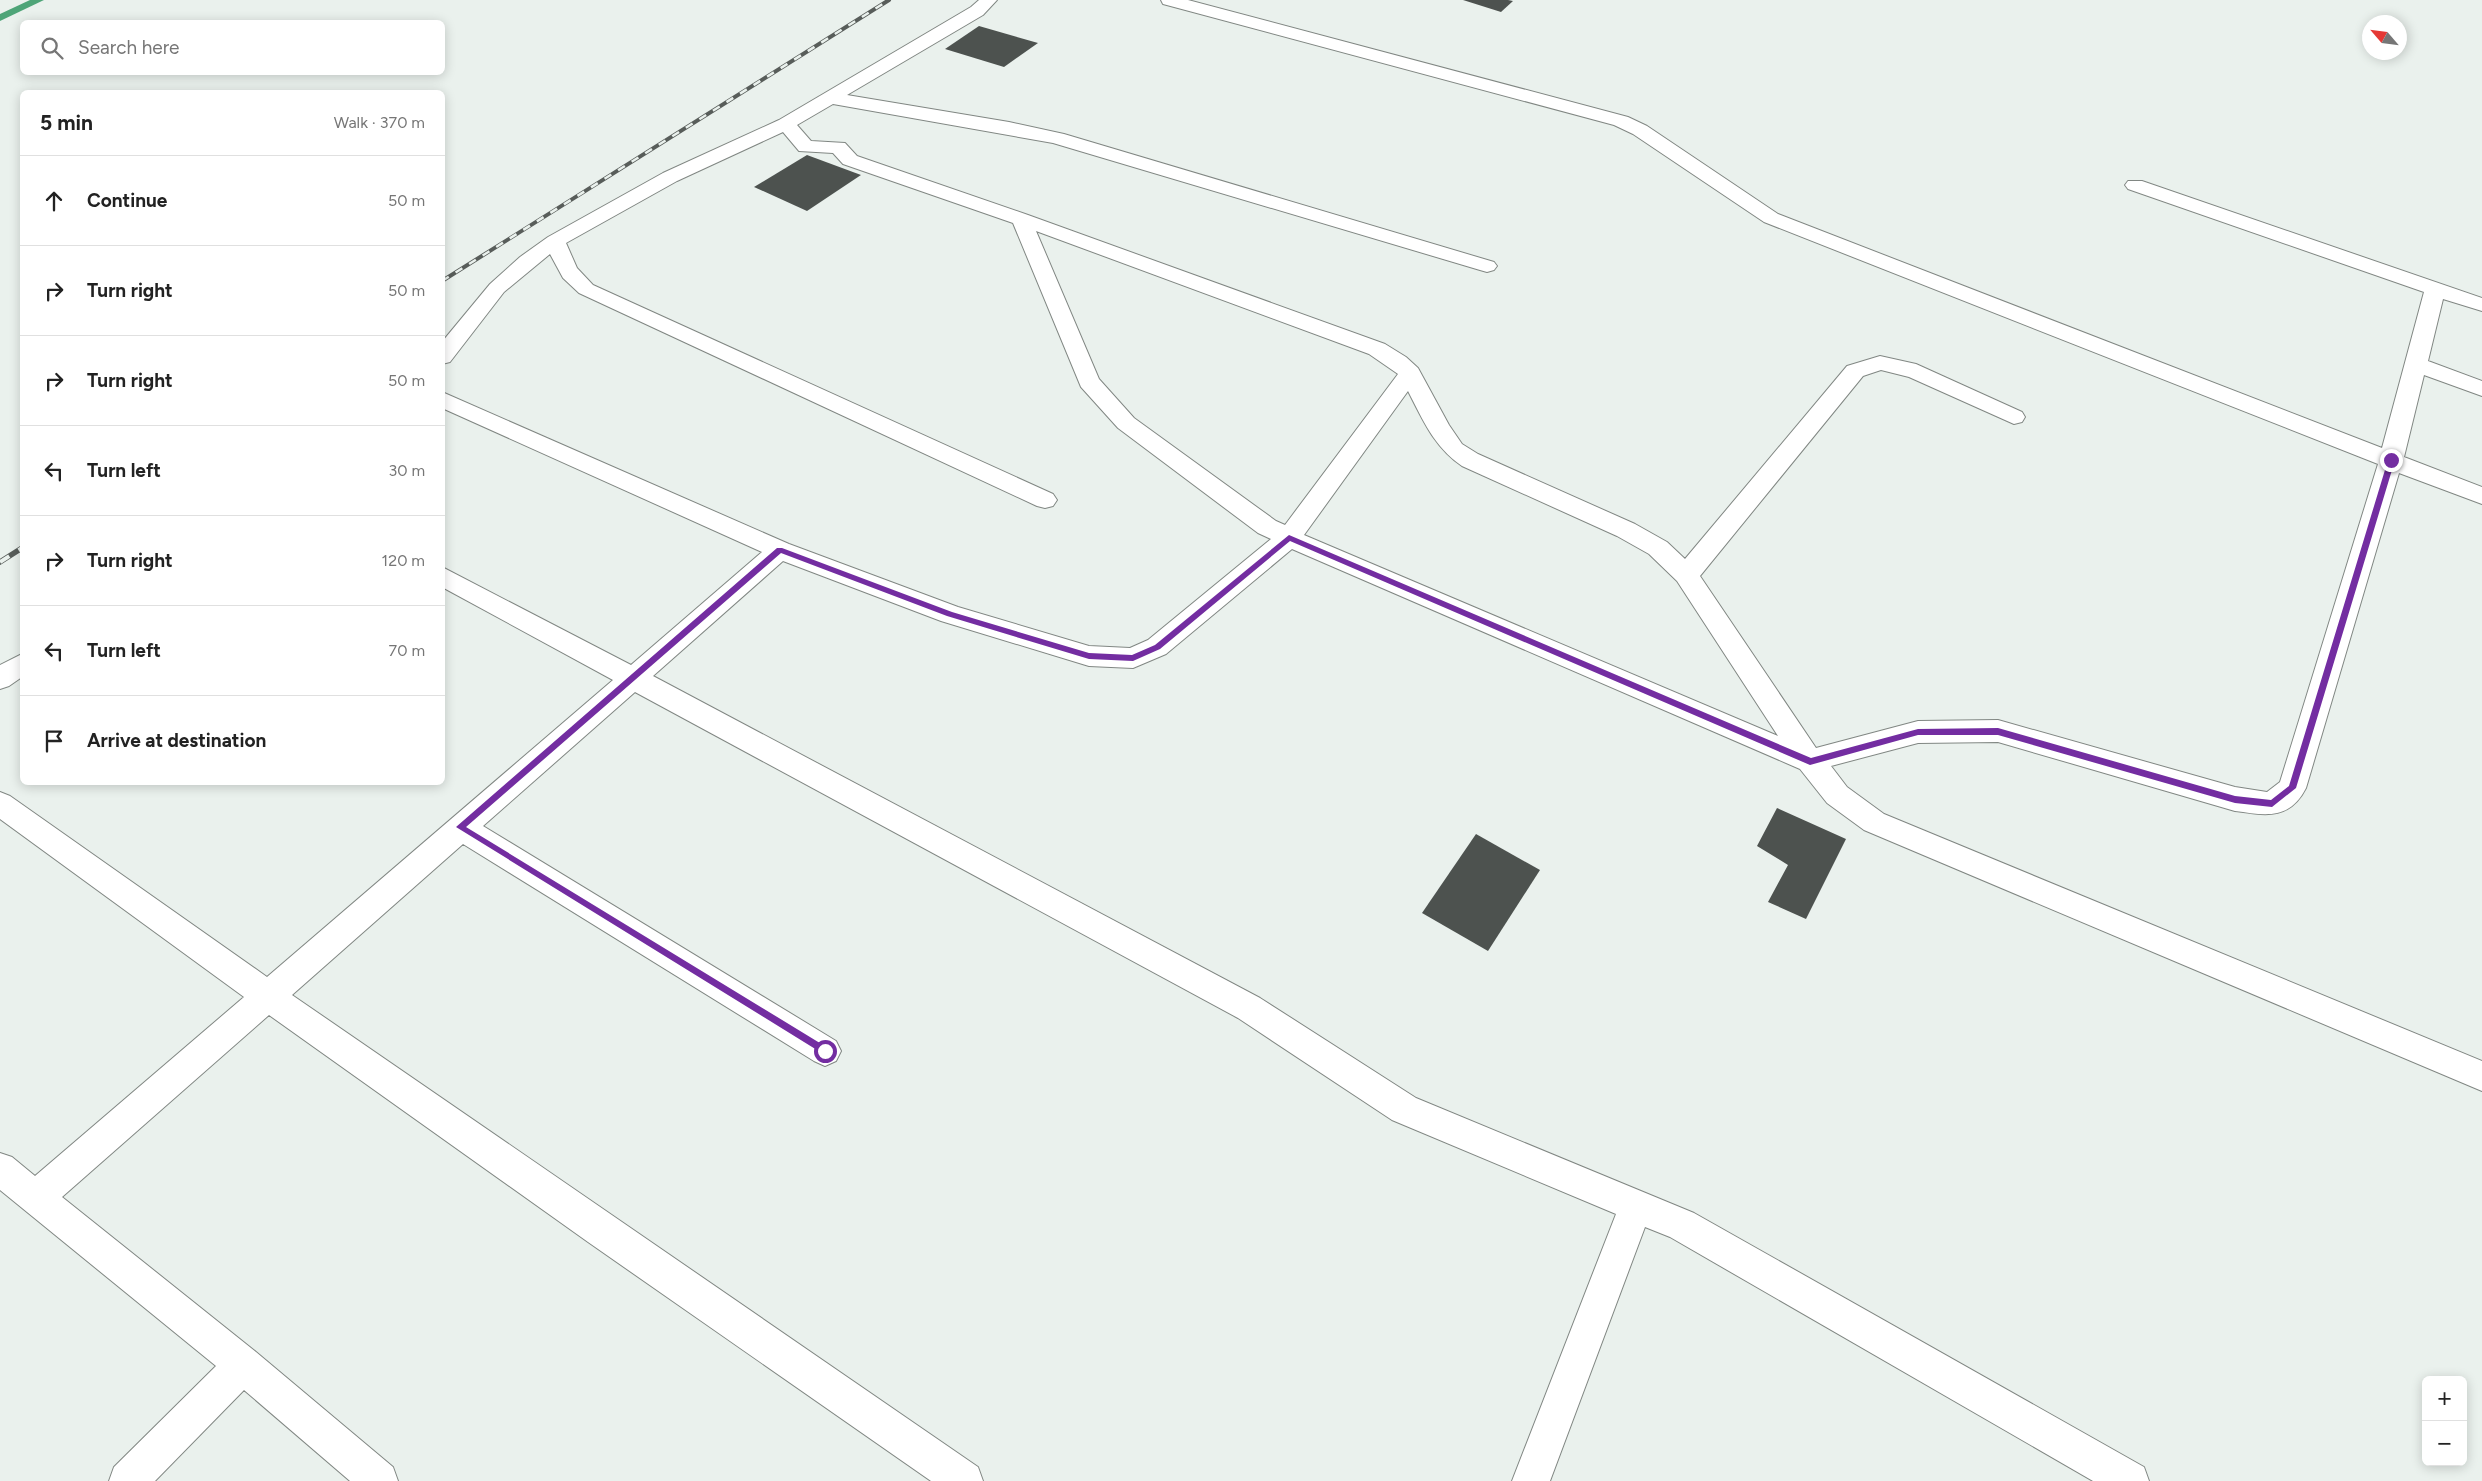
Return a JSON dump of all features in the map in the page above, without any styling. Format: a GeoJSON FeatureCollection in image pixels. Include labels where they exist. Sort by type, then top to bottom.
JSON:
{"type":"FeatureCollection","features":[{"type":"Feature","properties":{"kind":"street"},"geometry":{"type":"LineString","coordinates":[[445,353],[497,288],[555,241],[670,177],[786,124],[977,10],[989,0]]}},
{"type":"Feature","properties":{"kind":"street"},"geometry":{"type":"LineString","coordinates":[[1169,0],[1621,121],[1640,130],[1771,218],[2482,496]]}},
{"type":"Feature","properties":{"kind":"street"},"geometry":{"type":"LineString","coordinates":[[830,98],[1009,128],[1056,138],[1487,266]]}},
{"type":"Feature","properties":{"kind":"street"},"geometry":{"type":"LineString","coordinates":[[786,124],[806,147],[838,147],[850,160],[1021,219],[1377,349],[1398,362],[1410,373],[1439,428],[1454,449],[1470,460],[1626,530],[1658,548],[1686,575],[1810,761],[1837,795],[1874,822],[2482,1076]]}},
{"type":"Feature","properties":{"kind":"street"},"geometry":{"type":"LineString","coordinates":[[2135,185],[2482,305]]}},
{"type":"Feature","properties":{"kind":"street"},"geometry":{"type":"LineString","coordinates":[[1021,219],[1089,382],[1126,423],[1267,527],[1289,538],[1810,761],[1918,732],[1998,731],[2235,799],[2272,804],[2292,788],[2391,460],[2436,289]]}},
{"type":"Feature","properties":{"kind":"street"},"geometry":{"type":"LineString","coordinates":[[555,241],[564,267],[573,279],[586,289],[1045,500]]}},
{"type":"Feature","properties":{"kind":"street"},"geometry":{"type":"LineString","coordinates":[[1686,575],[1855,371],[1880,363],[1916,371],[2014,417]]}},
{"type":"Feature","properties":{"kind":"street"},"geometry":{"type":"LineString","coordinates":[[2416,364],[2482,389]]}},
{"type":"Feature","properties":{"kind":"street"},"geometry":{"type":"LineString","coordinates":[[445,400],[780,550],[950,614],[1089,656],[1133,658],[1157,647],[1289,538],[1410,373]]}},
{"type":"Feature","properties":{"kind":"street"},"geometry":{"type":"LineString","coordinates":[[36,1198],[780,550]]}},
{"type":"Feature","properties":{"kind":"street"},"geometry":{"type":"LineString","coordinates":[[445,578],[1249,1008],[1404,1109],[1682,1225],[2130,1481]]}},
{"type":"Feature","properties":{"kind":"street"},"geometry":{"type":"LineString","coordinates":[[0,679],[20,665]]}},
{"type":"Feature","properties":{"kind":"street"},"geometry":{"type":"LineString","coordinates":[[0,804],[268,997],[699,1300],[964,1481]]}},
{"type":"Feature","properties":{"kind":"street"},"geometry":{"type":"LineString","coordinates":[[460,827],[825,1051]]}},
{"type":"Feature","properties":{"kind":"street"},"geometry":{"type":"LineString","coordinates":[[0,1168],[242,1365],[379,1481]]}},
{"type":"Feature","properties":{"kind":"street"},"geometry":{"type":"LineString","coordinates":[[1531,1481],[1636,1206]]}},
{"type":"Feature","properties":{"kind":"street"},"geometry":{"type":"LineString","coordinates":[[128,1481],[242,1365]]}},
{"type":"Feature","properties":{"kind":"building"},"geometry":{"type":"Polygon","coordinates":[[[1463,0],[1508,0],[1513,1],[1501,12],[1463,0]]]}},
{"type":"Feature","properties":{"kind":"building"},"geometry":{"type":"Polygon","coordinates":[[[979,26],[1038,43],[1004,67],[945,49],[979,26]]]}},
{"type":"Feature","properties":{"kind":"building"},"geometry":{"type":"Polygon","coordinates":[[[807,155],[861,175],[807,211],[754,187],[807,155]]]}},
{"type":"Feature","properties":{"kind":"building"},"geometry":{"type":"Polygon","coordinates":[[[1777,808],[1846,839],[1806,919],[1768,902],[1788,865],[1757,846],[1777,808]]]}},
{"type":"Feature","properties":{"kind":"building"},"geometry":{"type":"Polygon","coordinates":[[[1476,834],[1540,870],[1488,951],[1422,913],[1476,834]]]}},
{"type":"Feature","properties":{"kind":"waterway"},"geometry":{"type":"LineString","coordinates":[[0,18],[39,0]]}},
{"type":"Feature","properties":{"kind":"railway"},"geometry":{"type":"LineString","coordinates":[[445,279],[889,0]]}},
{"type":"Feature","properties":{"kind":"railway"},"geometry":{"type":"LineString","coordinates":[[0,562],[20,549]]}},
{"type":"Feature","properties":{"kind":"route"},"geometry":{"type":"LineString","coordinates":[[825,1051],[460,827],[780,550],[950,614],[1089,656],[1133,658],[1157,647],[1289,538],[1810,761],[1918,732],[1998,731],[2235,799],[2272,804],[2292,788],[2391,460]]}}]}
